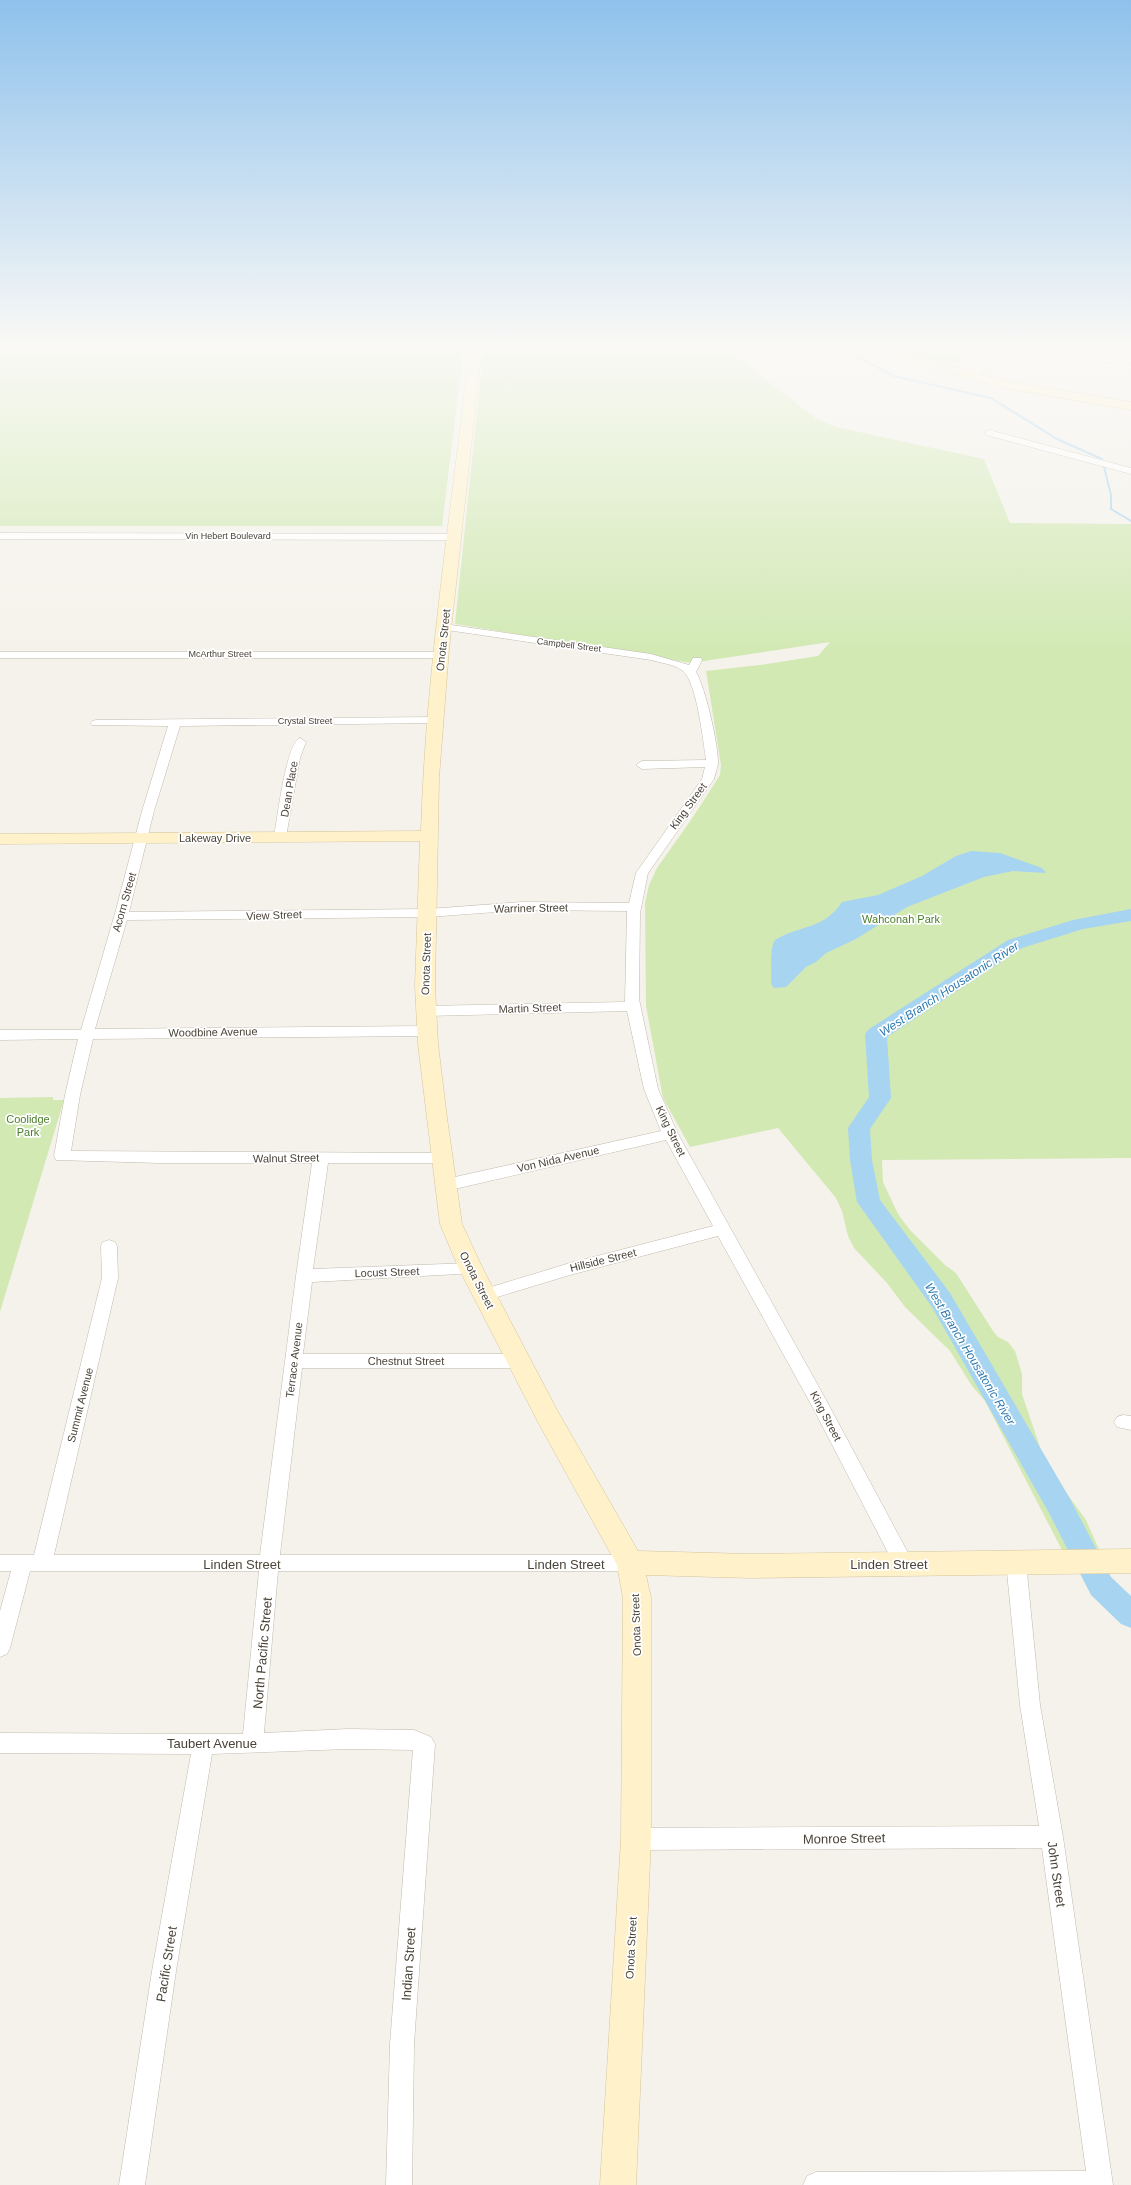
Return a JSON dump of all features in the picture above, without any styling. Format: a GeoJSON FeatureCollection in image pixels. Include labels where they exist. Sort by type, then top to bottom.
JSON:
{"type":"FeatureCollection","features":[{"type":"Feature","properties":{"kind":"street","name":"Onota Street"},"geometry":{"type":"LineString","coordinates":[[465,447],[441,655],[430,792],[425,986],[426,1021],[451,1224],[484,1295],[574,1464],[630,1563],[637,1598],[636,1839],[618,2185]]}},
{"type":"Feature","properties":{"kind":"street"},"geometry":{"type":"LineString","coordinates":[[1042,447],[1131,471]]}},
{"type":"Feature","properties":{"kind":"street","name":"Vin Hebert Boulevard"},"geometry":{"type":"LineString","coordinates":[[0,536],[455,537]]}},
{"type":"Feature","properties":{"kind":"street","name":"Campbell Street"},"geometry":{"type":"LineString","coordinates":[[444,627],[651,657],[688,669],[694,666]]}},
{"type":"Feature","properties":{"kind":"street","name":"McArthur Street"},"geometry":{"type":"LineString","coordinates":[[0,655],[441,655]]}},
{"type":"Feature","properties":{"kind":"street","name":"King Street"},"geometry":{"type":"LineString","coordinates":[[694,666],[696,684],[704,714],[712,763],[708,779],[642,872],[634,907],[632,957],[634,1006],[651,1089],[670,1134],[823,1410],[904,1564]]}},
{"type":"Feature","properties":{"kind":"street","name":"Crystal Street"},"geometry":{"type":"LineString","coordinates":[[96,723],[175,721],[435,720]]}},
{"type":"Feature","properties":{"kind":"street","name":"Acorn Street"},"geometry":{"type":"LineString","coordinates":[[74,1083],[175,721]]}},
{"type":"Feature","properties":{"kind":"street","name":"Dean Place"},"geometry":{"type":"LineString","coordinates":[[280,837],[294,758],[300,742]]}},
{"type":"Feature","properties":{"kind":"street"},"geometry":{"type":"LineString","coordinates":[[642,765],[712,763]]}},
{"type":"Feature","properties":{"kind":"street","name":"Lakeway Drive"},"geometry":{"type":"LineString","coordinates":[[0,840],[429,836]]}},
{"type":"Feature","properties":{"kind":"street","name":"Warriner Street"},"geometry":{"type":"LineString","coordinates":[[428,913],[522,906],[634,907]]}},
{"type":"Feature","properties":{"kind":"street","name":"View Street"},"geometry":{"type":"LineString","coordinates":[[121,916],[428,913]]}},
{"type":"Feature","properties":{"kind":"street","name":"Martin Street"},"geometry":{"type":"LineString","coordinates":[[426,1021],[634,1006]]}},
{"type":"Feature","properties":{"kind":"street","name":"Woodbine Avenue"},"geometry":{"type":"LineString","coordinates":[[0,1035],[87,1034],[426,1021]]}},
{"type":"Feature","properties":{"kind":"street","name":"Walnut Street"},"geometry":{"type":"LineString","coordinates":[[74,1083],[66,1119],[62,1156],[129,1158],[442,1158]]}},
{"type":"Feature","properties":{"kind":"street","name":"Von Nida Avenue"},"geometry":{"type":"LineString","coordinates":[[446,1185],[670,1134]]}},
{"type":"Feature","properties":{"kind":"street","name":"Terrace Avenue"},"geometry":{"type":"LineString","coordinates":[[270,1563],[304,1276],[320,1158]]}},
{"type":"Feature","properties":{"kind":"street","name":"Hillside Street"},"geometry":{"type":"LineString","coordinates":[[484,1295],[570,1269],[723,1229]]}},
{"type":"Feature","properties":{"kind":"street","name":"Summit Avenue"},"geometry":{"type":"LineString","coordinates":[[0,1648],[32,1563],[97,1338],[110,1278],[109,1246]]}},
{"type":"Feature","properties":{"kind":"street","name":"Locust Street"},"geometry":{"type":"LineString","coordinates":[[304,1276],[471,1269]]}},
{"type":"Feature","properties":{"kind":"street","name":"Chestnut Street"},"geometry":{"type":"LineString","coordinates":[[294,1361],[519,1361]]}},
{"type":"Feature","properties":{"kind":"street","name":"Linden Street"},"geometry":{"type":"LineString","coordinates":[[0,1563],[630,1563],[751,1566],[1125,1561]]}},
{"type":"Feature","properties":{"kind":"street","name":"John Street"},"geometry":{"type":"LineString","coordinates":[[1016,1562],[1030,1705],[1052,1837],[1100,2184]]}},
{"type":"Feature","properties":{"kind":"street","name":"North Pacific Street"},"geometry":{"type":"LineString","coordinates":[[253,1743],[270,1563]]}},
{"type":"Feature","properties":{"kind":"street","name":"Taubert Avenue"},"geometry":{"type":"LineString","coordinates":[[0,1743],[203,1744],[348,1739],[414,1740],[424,1744]]}},
{"type":"Feature","properties":{"kind":"street","name":"Pacific Street"},"geometry":{"type":"LineString","coordinates":[[132,2185],[164,1972],[203,1744]]}},
{"type":"Feature","properties":{"kind":"street","name":"Indian Street"},"geometry":{"type":"LineString","coordinates":[[399,2185],[402,2044],[424,1744]]}},
{"type":"Feature","properties":{"kind":"street","name":"Monroe Street"},"geometry":{"type":"LineString","coordinates":[[636,1839],[1052,1837]]}},
{"type":"Feature","properties":{"kind":"street"},"geometry":{"type":"LineString","coordinates":[[816,2185],[962,2183],[1100,2184]]}},
{"type":"Feature","properties":{"kind":"green space"},"geometry":{"type":"Polygon","coordinates":[[[0,447],[452,447],[442,526],[0,526],[0,447]]]}},
{"type":"Feature","properties":{"kind":"green space","name":"Wahconah Park"},"geometry":{"type":"Polygon","coordinates":[[[473,447],[928,447],[984,459],[1010,523],[1131,524],[1131,1158],[882,1160],[883,1182],[898,1214],[910,1230],[945,1265],[956,1273],[993,1331],[998,1337],[1008,1342],[1015,1351],[1022,1374],[1022,1394],[1042,1453],[1052,1473],[1086,1520],[1101,1554],[1064,1554],[985,1401],[972,1386],[950,1351],[905,1307],[887,1283],[854,1248],[848,1236],[842,1211],[836,1198],[778,1128],[690,1147],[663,1098],[646,1006],[645,903],[649,885],[657,868],[693,817],[720,775],[721,765],[706,671],[760,665],[818,656],[830,642],[691,663],[455,624],[473,447]]]}},
{"type":"Feature","properties":{"kind":"green space","name":"Coolidge Park"},"geometry":{"type":"Polygon","coordinates":[[[53,1097],[53,1100],[64,1100],[0,1312],[0,1098],[53,1097]]]}},
{"type":"Feature","properties":{"kind":"water"},"geometry":{"type":"Polygon","coordinates":[[[971,851],[1000,853],[1042,868],[1046,873],[1013,871],[984,877],[907,907],[856,939],[826,953],[816,962],[806,967],[786,987],[774,988],[771,984],[771,955],[775,940],[827,918],[842,902],[878,895],[922,876],[956,856],[971,851]]]}},
{"type":"Feature","properties":{"kind":"waterway"},"geometry":{"type":"LineString","coordinates":[[1075,447],[1102,459],[1111,495],[1111,509],[1131,521]]}},
{"type":"Feature","properties":{"kind":"waterway","name":"West Branch Housatonic River"},"geometry":{"type":"LineString","coordinates":[[1131,915],[1080,924],[1015,944],[876,1034],[880,1098],[859,1128],[861,1160],[869,1202],[941,1300],[1059,1505],[1101,1586],[1131,1615]]}}]}
